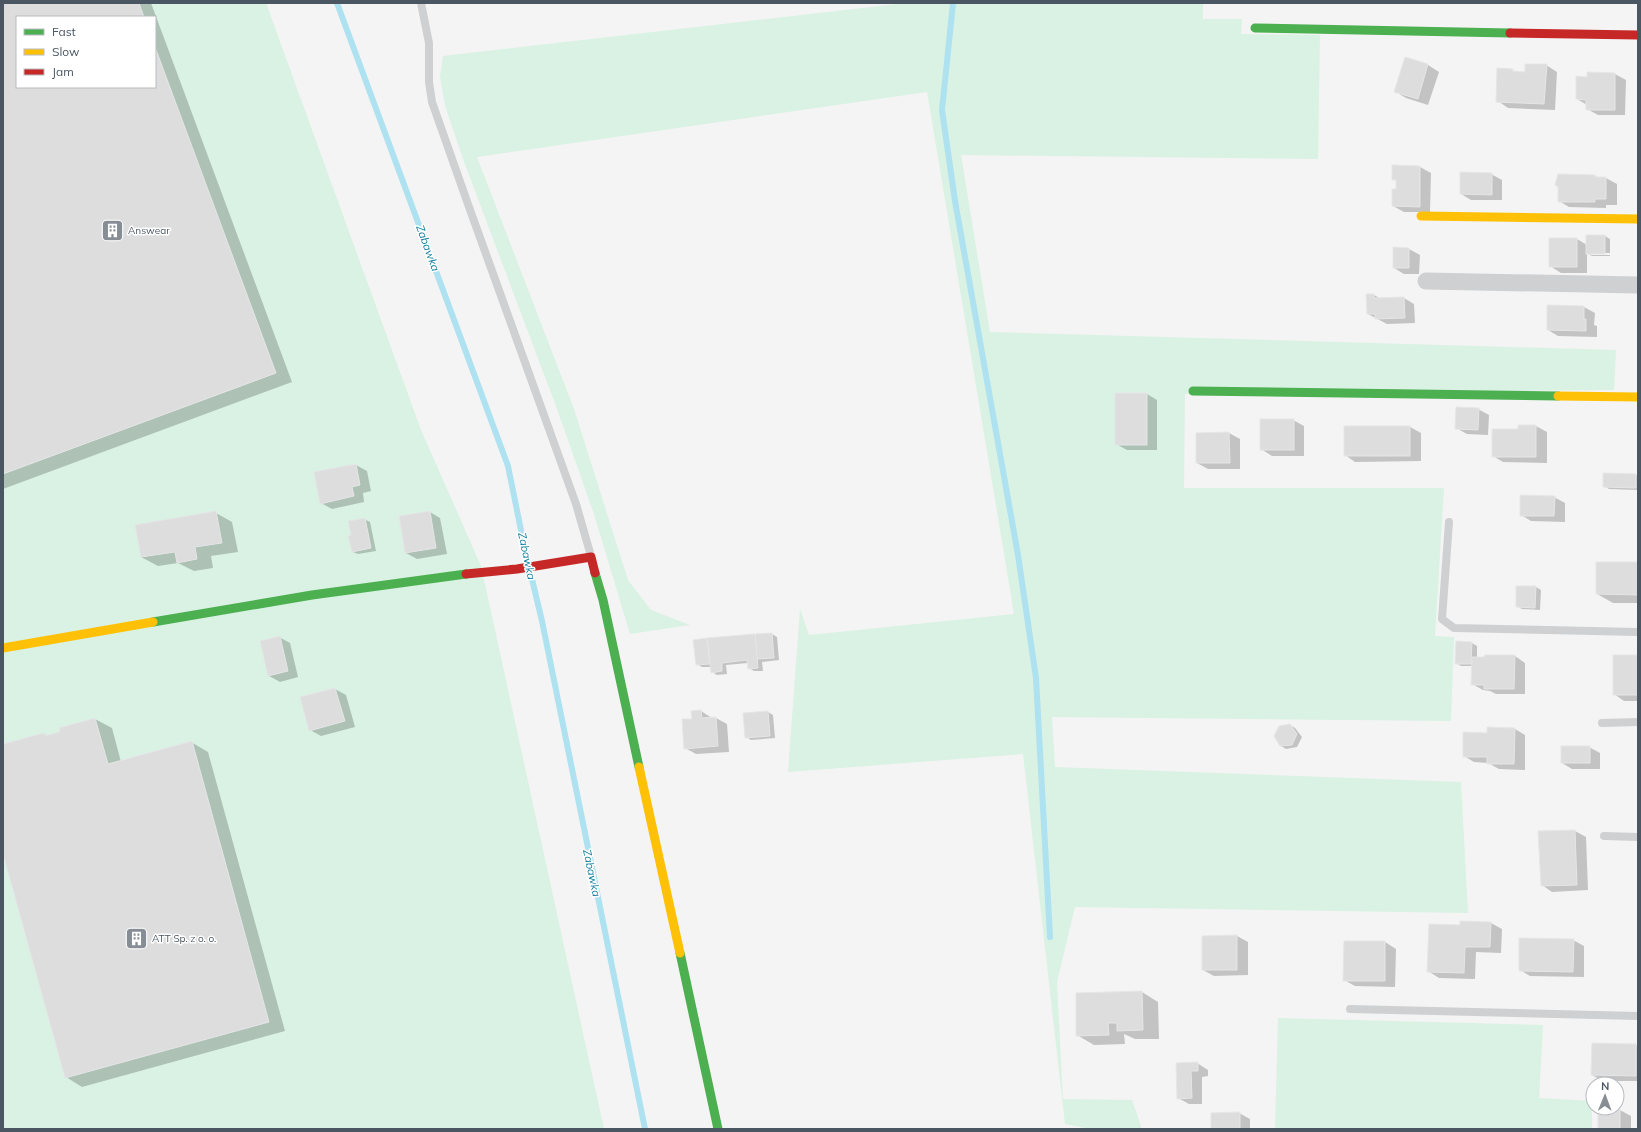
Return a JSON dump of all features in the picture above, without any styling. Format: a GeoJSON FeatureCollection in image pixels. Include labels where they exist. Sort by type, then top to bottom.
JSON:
{"type":"FeatureCollection","features":[{"type":"Feature","properties":{"kind":"street"},"geometry":{"type":"LineString","coordinates":[[1255,28],[1638,35]]}},
{"type":"Feature","properties":{"kind":"street"},"geometry":{"type":"LineString","coordinates":[[1421,216],[1638,219]]}},
{"type":"Feature","properties":{"kind":"street"},"geometry":{"type":"LineString","coordinates":[[1426,281],[1638,285]]}},
{"type":"Feature","properties":{"kind":"street"},"geometry":{"type":"LineString","coordinates":[[1193,391],[1638,397]]}},
{"type":"Feature","properties":{"kind":"street"},"geometry":{"type":"LineString","coordinates":[[3,648],[312,595],[488,571],[517,569],[591,557],[603,600],[718,1129]]}},
{"type":"Feature","properties":{"kind":"lane"},"geometry":{"type":"LineString","coordinates":[[421,3],[429,43],[429,82],[432,102],[468,208],[576,504],[591,557]]}},
{"type":"Feature","properties":{"kind":"lane"},"geometry":{"type":"LineString","coordinates":[[1449,522],[1442,619],[1454,628],[1638,632]]}},
{"type":"Feature","properties":{"kind":"lane"},"geometry":{"type":"LineString","coordinates":[[1602,723],[1638,722]]}},
{"type":"Feature","properties":{"kind":"lane"},"geometry":{"type":"LineString","coordinates":[[1604,836],[1638,837]]}},
{"type":"Feature","properties":{"kind":"lane"},"geometry":{"type":"LineString","coordinates":[[1350,1009],[1638,1016]]}},
{"type":"Feature","properties":{"kind":"green space"},"geometry":{"type":"Polygon","coordinates":[[[3,3],[266,3],[421,430],[481,566],[604,1129],[3,1129],[3,3]]]}},
{"type":"Feature","properties":{"kind":"green space"},"geometry":{"type":"Polygon","coordinates":[[[906,3],[1203,3],[1203,19],[1242,19],[1241,34],[1320,35],[1318,159],[961,155],[990,332],[1616,350],[1614,390],[1185,394],[1184,488],[1444,488],[1435,636],[1454,637],[1451,721],[1052,717],[1055,767],[1461,782],[1468,913],[1075,907],[1057,982],[1063,1099],[1132,1100],[1142,1129],[1091,1129],[1065,1124],[1023,754],[788,772],[800,609],[809,635],[1014,614],[927,92],[477,157],[574,409],[628,580],[651,610],[690,625],[630,634],[594,514],[557,409],[463,159],[445,106],[440,77],[443,56],[906,3]]]}},
{"type":"Feature","properties":{"kind":"green space"},"geometry":{"type":"Polygon","coordinates":[[[1278,1018],[1543,1025],[1539,1098],[1585,1101],[1585,1116],[1592,1116],[1592,1129],[1275,1129],[1278,1018]]]}},
{"type":"Feature","properties":{"kind":"building","name":"Answear"},"geometry":{"type":"Polygon","coordinates":[[[3,3],[139,3],[144,16],[16,16],[16,88],[156,88],[156,50],[276,373],[3,474],[3,3]]]}},
{"type":"Feature","properties":{"kind":"building"},"geometry":{"type":"Polygon","coordinates":[[[1405,57],[1428,64],[1418,99],[1394,92],[1405,57]]]}},
{"type":"Feature","properties":{"kind":"building"},"geometry":{"type":"Polygon","coordinates":[[[1525,64],[1547,64],[1544,104],[1496,102],[1497,68],[1513,69],[1512,71],[1525,72],[1525,64]]]}},
{"type":"Feature","properties":{"kind":"building"},"geometry":{"type":"Polygon","coordinates":[[[1587,72],[1615,73],[1615,110],[1586,110],[1586,100],[1576,99],[1576,76],[1587,77],[1587,72]]]}},
{"type":"Feature","properties":{"kind":"building"},"geometry":{"type":"Polygon","coordinates":[[[1392,165],[1420,166],[1420,207],[1392,206],[1392,189],[1396,189],[1396,180],[1392,180],[1392,165]]]}},
{"type":"Feature","properties":{"kind":"building"},"geometry":{"type":"Polygon","coordinates":[[[1460,172],[1492,173],[1492,195],[1460,194],[1460,172]]]}},
{"type":"Feature","properties":{"kind":"building"},"geometry":{"type":"Polygon","coordinates":[[[1558,174],[1595,175],[1595,177],[1606,177],[1606,199],[1595,199],[1595,202],[1558,202],[1558,187],[1555,185],[1558,174]]]}},
{"type":"Feature","properties":{"kind":"building"},"geometry":{"type":"Polygon","coordinates":[[[1586,235],[1605,235],[1605,254],[1586,254],[1586,235]]]}},
{"type":"Feature","properties":{"kind":"building"},"geometry":{"type":"Polygon","coordinates":[[[1549,238],[1577,238],[1577,267],[1549,267],[1549,238]]]}},
{"type":"Feature","properties":{"kind":"building"},"geometry":{"type":"Polygon","coordinates":[[[1393,247],[1409,248],[1409,268],[1393,268],[1393,247]]]}},
{"type":"Feature","properties":{"kind":"building"},"geometry":{"type":"Polygon","coordinates":[[[1366,294],[1374,294],[1374,298],[1404,297],[1405,318],[1375,319],[1375,314],[1367,314],[1366,294]]]}},
{"type":"Feature","properties":{"kind":"building"},"geometry":{"type":"Polygon","coordinates":[[[1547,305],[1584,306],[1586,331],[1547,330],[1547,305]]]}},
{"type":"Feature","properties":{"kind":"building"},"geometry":{"type":"Polygon","coordinates":[[[1115,393],[1147,393],[1147,445],[1115,445],[1115,393]]]}},
{"type":"Feature","properties":{"kind":"building"},"geometry":{"type":"Polygon","coordinates":[[[1456,407],[1479,408],[1478,430],[1455,429],[1456,407]]]}},
{"type":"Feature","properties":{"kind":"building"},"geometry":{"type":"Polygon","coordinates":[[[1260,419],[1294,419],[1294,450],[1260,450],[1260,419]]]}},
{"type":"Feature","properties":{"kind":"building"},"geometry":{"type":"Polygon","coordinates":[[[1518,425],[1536,425],[1536,457],[1492,457],[1492,429],[1518,429],[1518,425]]]}},
{"type":"Feature","properties":{"kind":"building"},"geometry":{"type":"Polygon","coordinates":[[[1344,426],[1410,426],[1410,456],[1344,456],[1344,426]]]}},
{"type":"Feature","properties":{"kind":"building"},"geometry":{"type":"Polygon","coordinates":[[[1229,432],[1230,463],[1196,463],[1196,433],[1229,432]]]}},
{"type":"Feature","properties":{"kind":"building"},"geometry":{"type":"Polygon","coordinates":[[[356,464],[360,485],[352,487],[354,496],[320,504],[314,472],[356,464]]]}},
{"type":"Feature","properties":{"kind":"building"},"geometry":{"type":"Polygon","coordinates":[[[1603,473],[1636,474],[1636,488],[1603,487],[1603,473]]]}},
{"type":"Feature","properties":{"kind":"building"},"geometry":{"type":"Polygon","coordinates":[[[1520,495],[1555,496],[1554,516],[1520,516],[1520,495]]]}},
{"type":"Feature","properties":{"kind":"building"},"geometry":{"type":"Polygon","coordinates":[[[216,511],[222,543],[195,547],[197,559],[177,563],[175,552],[141,557],[135,525],[216,511]]]}},
{"type":"Feature","properties":{"kind":"building"},"geometry":{"type":"Polygon","coordinates":[[[430,511],[436,548],[405,553],[399,516],[430,511]]]}},
{"type":"Feature","properties":{"kind":"building"},"geometry":{"type":"Polygon","coordinates":[[[365,518],[371,548],[352,552],[348,536],[351,535],[348,521],[365,518]]]}},
{"type":"Feature","properties":{"kind":"building"},"geometry":{"type":"Polygon","coordinates":[[[1596,562],[1638,562],[1638,595],[1596,594],[1596,562]]]}},
{"type":"Feature","properties":{"kind":"building"},"geometry":{"type":"Polygon","coordinates":[[[1516,586],[1536,586],[1535,608],[1516,607],[1516,586]]]}},
{"type":"Feature","properties":{"kind":"building"},"geometry":{"type":"Polygon","coordinates":[[[772,633],[774,658],[757,659],[755,634],[772,633]]]}},
{"type":"Feature","properties":{"kind":"building"},"geometry":{"type":"Polygon","coordinates":[[[755,634],[758,668],[748,669],[747,660],[722,663],[722,671],[711,673],[707,638],[755,634]]]}},
{"type":"Feature","properties":{"kind":"building"},"geometry":{"type":"Polygon","coordinates":[[[280,636],[288,671],[268,676],[260,641],[280,636]]]}},
{"type":"Feature","properties":{"kind":"building"},"geometry":{"type":"Polygon","coordinates":[[[707,638],[710,664],[696,665],[693,640],[707,638]]]}},
{"type":"Feature","properties":{"kind":"building"},"geometry":{"type":"Polygon","coordinates":[[[1456,641],[1472,642],[1471,664],[1455,664],[1456,641]]]}},
{"type":"Feature","properties":{"kind":"building"},"geometry":{"type":"Polygon","coordinates":[[[1485,655],[1515,655],[1514,689],[1484,689],[1484,685],[1471,685],[1472,657],[1484,657],[1485,655]]]}},
{"type":"Feature","properties":{"kind":"building"},"geometry":{"type":"Polygon","coordinates":[[[1613,655],[1638,655],[1638,695],[1613,695],[1613,655]]]}},
{"type":"Feature","properties":{"kind":"building"},"geometry":{"type":"Polygon","coordinates":[[[335,688],[345,721],[309,731],[300,697],[335,688]]]}},
{"type":"Feature","properties":{"kind":"building"},"geometry":{"type":"Polygon","coordinates":[[[701,710],[702,718],[716,717],[718,746],[684,749],[682,719],[692,719],[691,711],[701,710]]]}},
{"type":"Feature","properties":{"kind":"building"},"geometry":{"type":"Polygon","coordinates":[[[768,711],[770,736],[745,738],[743,713],[768,711]]]}},
{"type":"Feature","properties":{"kind":"building","name":"ATT Sp. z o. o."},"geometry":{"type":"Polygon","coordinates":[[[95,718],[108,764],[192,741],[269,1022],[65,1078],[3,854],[3,744],[44,733],[44,736],[60,732],[59,728],[95,718]]]}},
{"type":"Feature","properties":{"kind":"building"},"geometry":{"type":"Polygon","coordinates":[[[1290,724],[1297,734],[1292,745],[1280,746],[1274,736],[1279,726],[1290,724]]]}},
{"type":"Feature","properties":{"kind":"building"},"geometry":{"type":"Polygon","coordinates":[[[1487,727],[1515,728],[1514,764],[1487,764],[1487,757],[1463,757],[1463,732],[1487,733],[1487,727]]]}},
{"type":"Feature","properties":{"kind":"building"},"geometry":{"type":"Polygon","coordinates":[[[1561,746],[1590,746],[1590,763],[1561,763],[1561,746]]]}},
{"type":"Feature","properties":{"kind":"building"},"geometry":{"type":"Polygon","coordinates":[[[1575,830],[1577,885],[1541,886],[1538,831],[1575,830]]]}},
{"type":"Feature","properties":{"kind":"building"},"geometry":{"type":"Polygon","coordinates":[[[1460,921],[1491,922],[1490,947],[1465,947],[1464,973],[1427,972],[1429,924],[1460,925],[1460,921]]]}},
{"type":"Feature","properties":{"kind":"building"},"geometry":{"type":"Polygon","coordinates":[[[1237,935],[1237,970],[1202,970],[1202,936],[1237,935]]]}},
{"type":"Feature","properties":{"kind":"building"},"geometry":{"type":"Polygon","coordinates":[[[1519,938],[1574,939],[1573,972],[1519,971],[1519,938]]]}},
{"type":"Feature","properties":{"kind":"building"},"geometry":{"type":"Polygon","coordinates":[[[1344,941],[1385,941],[1385,981],[1343,981],[1344,941]]]}},
{"type":"Feature","properties":{"kind":"building"},"geometry":{"type":"Polygon","coordinates":[[[1142,991],[1143,1030],[1117,1031],[1117,1023],[1108,1023],[1109,1035],[1076,1036],[1076,993],[1142,991]]]}},
{"type":"Feature","properties":{"kind":"building"},"geometry":{"type":"Polygon","coordinates":[[[1592,1043],[1636,1044],[1636,1076],[1591,1075],[1592,1043]]]}},
{"type":"Feature","properties":{"kind":"building"},"geometry":{"type":"Polygon","coordinates":[[[1198,1062],[1198,1071],[1191,1071],[1192,1098],[1177,1099],[1176,1063],[1198,1062]]]}},
{"type":"Feature","properties":{"kind":"building"},"geometry":{"type":"Polygon","coordinates":[[[1240,1112],[1240,1129],[1211,1129],[1211,1113],[1240,1112]]]}},
{"type":"Feature","properties":{"kind":"building"},"geometry":{"type":"Polygon","coordinates":[[[1598,1116],[1620,1116],[1620,1129],[1598,1129],[1598,1116]]]}},
{"type":"Feature","properties":{"kind":"waterway","name":"Zabawka"},"geometry":{"type":"LineString","coordinates":[[337,3],[508,466],[525,550],[542,621],[645,1129]]}},
{"type":"Feature","properties":{"kind":"waterway"},"geometry":{"type":"LineString","coordinates":[[953,3],[942,110],[955,201],[1018,555],[1036,678],[1050,937]]}},
{"type":"Feature","properties":{"kind":"traffic: fast"},"geometry":{"type":"LineString","coordinates":[[1255,28],[1510,33]]}},
{"type":"Feature","properties":{"kind":"traffic: fast"},"geometry":{"type":"LineString","coordinates":[[1193,391],[1558,396]]}},
{"type":"Feature","properties":{"kind":"traffic: fast"},"geometry":{"type":"LineString","coordinates":[[595,573],[603,600],[639,767]]}},
{"type":"Feature","properties":{"kind":"traffic: fast"},"geometry":{"type":"LineString","coordinates":[[153,622],[312,595],[466,574]]}},
{"type":"Feature","properties":{"kind":"traffic: fast"},"geometry":{"type":"LineString","coordinates":[[680,953],[718,1129]]}},
{"type":"Feature","properties":{"kind":"traffic: slow"},"geometry":{"type":"LineString","coordinates":[[1421,216],[1638,219]]}},
{"type":"Feature","properties":{"kind":"traffic: slow"},"geometry":{"type":"LineString","coordinates":[[1558,396],[1638,397]]}},
{"type":"Feature","properties":{"kind":"traffic: slow"},"geometry":{"type":"LineString","coordinates":[[3,648],[153,622]]}},
{"type":"Feature","properties":{"kind":"traffic: slow"},"geometry":{"type":"LineString","coordinates":[[639,767],[680,953]]}},
{"type":"Feature","properties":{"kind":"traffic: jam"},"geometry":{"type":"LineString","coordinates":[[1510,33],[1638,35]]}},
{"type":"Feature","properties":{"kind":"traffic: jam"},"geometry":{"type":"LineString","coordinates":[[466,574],[517,569],[591,557],[595,573]]}},
{"type":"Feature","properties":{"kind":"place","name":"Answear"},"geometry":{"type":"Point","coordinates":[113,230]}},
{"type":"Feature","properties":{"kind":"place","name":"ATT Sp. z o. o."},"geometry":{"type":"Point","coordinates":[136,938]}}]}
